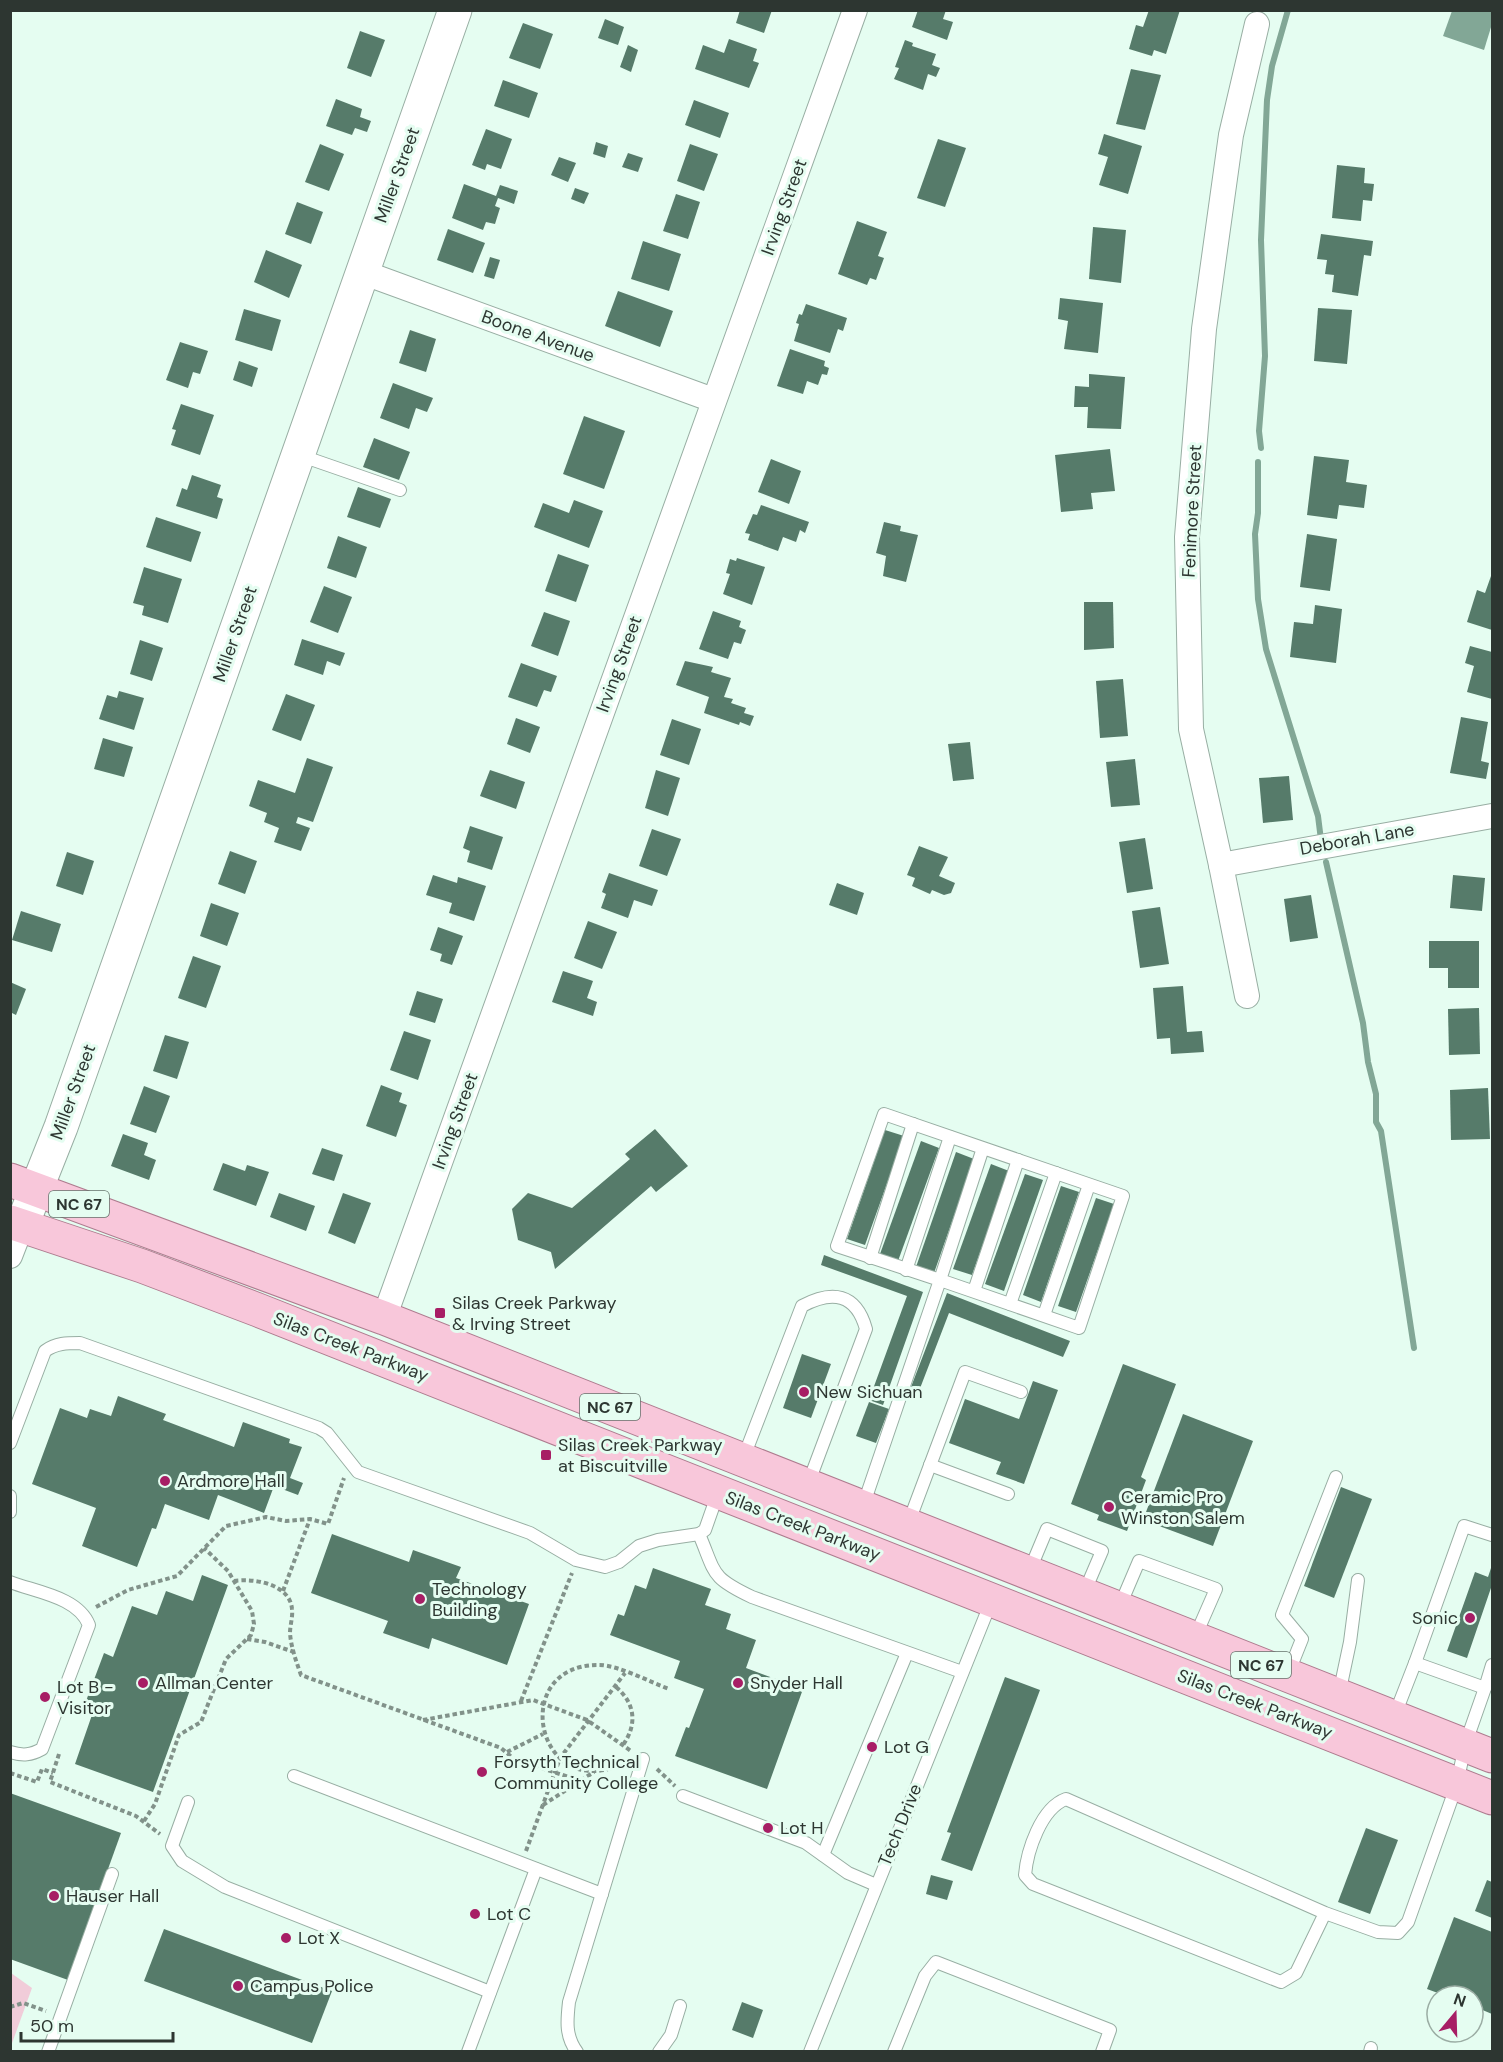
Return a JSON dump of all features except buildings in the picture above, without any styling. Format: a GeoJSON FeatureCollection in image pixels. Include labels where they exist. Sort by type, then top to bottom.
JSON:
{"type":"FeatureCollection","features":[{"type":"Feature","properties":{"kind":"main road","name":"Miller Street"},"geometry":{"type":"LineString","coordinates":[[16,1223],[24,1184],[61,1127],[455,10]]}},
{"type":"Feature","properties":{"kind":"main road","name":"NC 67"},"geometry":{"type":"LineString","coordinates":[[24,1184],[384,1318],[1479,1750]]}},
{"type":"Feature","properties":{"kind":"main road","name":"Silas Creek Parkway"},"geometry":{"type":"LineString","coordinates":[[16,1223],[258,1310],[1492,1798]]}},
{"type":"Feature","properties":{"kind":"main road"},"geometry":{"type":"LineString","coordinates":[[992,1600],[1001,1586],[1009,1582],[1231,1670],[1277,1671]]}},
{"type":"Feature","properties":{"kind":"street","name":"Irving Street"},"geometry":{"type":"LineString","coordinates":[[384,1318],[855,10]]}},
{"type":"Feature","properties":{"kind":"street","name":"Fenimore Street"},"geometry":{"type":"LineString","coordinates":[[1246,996],[1221,865],[1191,729],[1187,537],[1207,308],[1231,135],[1257,24]]}},
{"type":"Feature","properties":{"kind":"street","name":"Boone Avenue"},"geometry":{"type":"LineString","coordinates":[[362,272],[713,400]]}},
{"type":"Feature","properties":{"kind":"street","name":"Deborah Lane"},"geometry":{"type":"LineString","coordinates":[[1221,865],[1492,816]]}},
{"type":"Feature","properties":{"kind":"street","name":"Miller Street"},"geometry":{"type":"LineString","coordinates":[[10,1256],[16,1223]]}},
{"type":"Feature","properties":{"kind":"lane"},"geometry":{"type":"LineString","coordinates":[[298,454],[400,490]]}},
{"type":"Feature","properties":{"kind":"lane"},"geometry":{"type":"LineString","coordinates":[[884,1114],[914,1124],[1123,1197],[1079,1328],[837,1246],[884,1114]]}},
{"type":"Feature","properties":{"kind":"lane"},"geometry":{"type":"LineString","coordinates":[[870,1258],[914,1124]]}},
{"type":"Feature","properties":{"kind":"lane"},"geometry":{"type":"LineString","coordinates":[[906,1270],[950,1137]]}},
{"type":"Feature","properties":{"kind":"lane"},"geometry":{"type":"LineString","coordinates":[[862,1507],[983,1148]]}},
{"type":"Feature","properties":{"kind":"lane"},"geometry":{"type":"LineString","coordinates":[[974,1291],[1018,1160]]}},
{"type":"Feature","properties":{"kind":"lane"},"geometry":{"type":"LineString","coordinates":[[1010,1304],[1056,1173]]}},
{"type":"Feature","properties":{"kind":"lane"},"geometry":{"type":"LineString","coordinates":[[1044,1315],[1089,1185]]}},
{"type":"Feature","properties":{"kind":"lane"},"geometry":{"type":"LineString","coordinates":[[742,1460],[802,1306],[821,1296],[844,1298],[861,1311],[866,1329],[807,1485]]}},
{"type":"Feature","properties":{"kind":"lane"},"geometry":{"type":"LineString","coordinates":[[10,1443],[45,1352],[51,1346],[80,1343],[319,1428],[327,1433],[358,1472],[530,1533],[576,1560],[605,1567],[619,1562],[639,1546],[658,1540],[699,1534],[705,1530],[719,1492]]}},
{"type":"Feature","properties":{"kind":"lane"},"geometry":{"type":"LineString","coordinates":[[907,1525],[965,1372],[1021,1392]]}},
{"type":"Feature","properties":{"kind":"lane"},"geometry":{"type":"LineString","coordinates":[[930,1465],[1008,1494]]}},
{"type":"Feature","properties":{"kind":"lane"},"geometry":{"type":"LineString","coordinates":[[1277,1671],[1302,1639],[1282,1615],[1336,1477]]}},
{"type":"Feature","properties":{"kind":"lane"},"geometry":{"type":"LineString","coordinates":[[10,1496],[10,1512]]}},
{"type":"Feature","properties":{"kind":"lane"},"geometry":{"type":"LineString","coordinates":[[1394,1717],[1464,1526],[1492,1535]]}},
{"type":"Feature","properties":{"kind":"lane"},"geometry":{"type":"LineString","coordinates":[[1029,1573],[1047,1529],[1102,1551],[1084,1595]]}},
{"type":"Feature","properties":{"kind":"lane"},"geometry":{"type":"LineString","coordinates":[[699,1534],[713,1573],[723,1583],[752,1597],[962,1672]]}},
{"type":"Feature","properties":{"kind":"lane"},"geometry":{"type":"LineString","coordinates":[[1119,1609],[1139,1561],[1216,1589],[1194,1639]]}},
{"type":"Feature","properties":{"kind":"lane"},"geometry":{"type":"LineString","coordinates":[[1338,1695],[1350,1642],[1358,1580]]}},
{"type":"Feature","properties":{"kind":"lane"},"geometry":{"type":"LineString","coordinates":[[10,1582],[72,1604],[85,1614],[89,1625],[42,1749],[34,1754],[22,1755],[10,1752]]}},
{"type":"Feature","properties":{"kind":"lane","name":"Tech Drive"},"geometry":{"type":"LineString","coordinates":[[810,2052],[992,1600]]}},
{"type":"Feature","properties":{"kind":"lane"},"geometry":{"type":"LineString","coordinates":[[822,1855],[907,1653]]}},
{"type":"Feature","properties":{"kind":"lane"},"geometry":{"type":"LineString","coordinates":[[1415,1663],[1485,1688]]}},
{"type":"Feature","properties":{"kind":"lane"},"geometry":{"type":"LineString","coordinates":[[1325,1912],[1296,1973],[1281,1982],[1033,1884],[1025,1875],[1026,1864],[1048,1811],[1066,1799],[1325,1912],[1378,1932],[1398,1933],[1408,1922],[1457,1784],[1479,1750],[1485,1688],[1492,1665]]}},
{"type":"Feature","properties":{"kind":"lane"},"geometry":{"type":"LineString","coordinates":[[577,2052],[572,2045],[566,2025],[569,2002],[643,1759]]}},
{"type":"Feature","properties":{"kind":"lane"},"geometry":{"type":"LineString","coordinates":[[294,1776],[602,1894]]}},
{"type":"Feature","properties":{"kind":"lane"},"geometry":{"type":"LineString","coordinates":[[683,1796],[806,1843],[848,1874],[876,1886]]}},
{"type":"Feature","properties":{"kind":"lane"},"geometry":{"type":"LineString","coordinates":[[188,1802],[172,1846],[182,1861],[225,1887],[490,1992]]}},
{"type":"Feature","properties":{"kind":"lane"},"geometry":{"type":"LineString","coordinates":[[468,2052],[536,1869]]}},
{"type":"Feature","properties":{"kind":"lane"},"geometry":{"type":"LineString","coordinates":[[48,2052],[112,1874]]}},
{"type":"Feature","properties":{"kind":"lane"},"geometry":{"type":"LineString","coordinates":[[894,2052],[925,1976],[936,1962],[1110,2030],[1102,2052]]}},
{"type":"Feature","properties":{"kind":"lane"},"geometry":{"type":"LineString","coordinates":[[659,2052],[671,2034],[680,2006]]}},
{"type":"Feature","properties":{"kind":"path"},"geometry":{"type":"LineString","coordinates":[[85,1614],[128,1590],[177,1576],[226,1526],[267,1517],[286,1521],[310,1519],[328,1524],[349,1463]]}},
{"type":"Feature","properties":{"kind":"path"},"geometry":{"type":"LineString","coordinates":[[283,1591],[310,1519]]}},
{"type":"Feature","properties":{"kind":"path"},"geometry":{"type":"LineString","coordinates":[[144,1821],[155,1804],[179,1735],[201,1722],[226,1659],[251,1635],[254,1624],[252,1611],[228,1571],[204,1548]]}},
{"type":"Feature","properties":{"kind":"path"},"geometry":{"type":"LineString","coordinates":[[521,1701],[534,1662],[557,1616],[576,1560]]}},
{"type":"Feature","properties":{"kind":"path"},"geometry":{"type":"LineString","coordinates":[[234,1581],[251,1579],[283,1591],[290,1601],[292,1610],[290,1633],[301,1675],[501,1748],[514,1759],[581,1781]]}},
{"type":"Feature","properties":{"kind":"path"},"geometry":{"type":"LineString","coordinates":[[246,1639],[265,1642],[294,1652]]}},
{"type":"Feature","properties":{"kind":"path"},"geometry":{"type":"LineString","coordinates":[[423,1720],[533,1700],[543,1704],[587,1720],[635,1753],[625,1762],[610,1770],[594,1772],[577,1769],[551,1749],[543,1734],[541,1718],[543,1704],[552,1685],[566,1673],[583,1666],[602,1665],[669,1689]]}},
{"type":"Feature","properties":{"kind":"path"},"geometry":{"type":"LineString","coordinates":[[521,1863],[560,1758],[625,1673]]}},
{"type":"Feature","properties":{"kind":"path"},"geometry":{"type":"LineString","coordinates":[[616,1687],[630,1703],[634,1719],[630,1735],[623,1745]]}},
{"type":"Feature","properties":{"kind":"path"},"geometry":{"type":"LineString","coordinates":[[507,1752],[543,1734]]}},
{"type":"Feature","properties":{"kind":"path"},"geometry":{"type":"LineString","coordinates":[[42,1749],[59,1753],[50,1782],[144,1821],[172,1846]]}},
{"type":"Feature","properties":{"kind":"path"},"geometry":{"type":"LineString","coordinates":[[643,1759],[667,1776],[683,1796]]}},
{"type":"Feature","properties":{"kind":"path"},"geometry":{"type":"LineString","coordinates":[[10,1773],[37,1782],[42,1769],[53,1773]]}},
{"type":"Feature","properties":{"kind":"path"},"geometry":{"type":"LineString","coordinates":[[542,1806],[594,1772]]}},
{"type":"Feature","properties":{"kind":"path"},"geometry":{"type":"LineString","coordinates":[[10,2007],[23,2003],[60,2016]]}},
{"type":"Feature","properties":{"kind":"shaded area"},"geometry":{"type":"Polygon","coordinates":[[[1452,11],[1492,11],[1492,24],[1484,50],[1443,36],[1452,11]]]}},
{"type":"Feature","properties":{"kind":"shaded area"},"geometry":{"type":"Polygon","coordinates":[[[11,1973],[32,1988],[11,2046],[11,1973]]]}},
{"type":"Feature","properties":{"kind":"waterway"},"geometry":{"type":"LineString","coordinates":[[1261,448],[1259,431],[1265,356],[1261,240],[1267,100],[1272,66],[1288,10]]}},
{"type":"Feature","properties":{"kind":"waterway"},"geometry":{"type":"LineString","coordinates":[[1258,462],[1258,513],[1255,534],[1258,599],[1266,649],[1318,816],[1321,840]]}},
{"type":"Feature","properties":{"kind":"waterway"},"geometry":{"type":"LineString","coordinates":[[1326,862],[1363,1023],[1368,1062],[1376,1094],[1376,1122],[1381,1131],[1414,1348]]}},
{"type":"Feature","properties":{"kind":"place","name":"Silas Creek Parkway & Irving Street"},"geometry":{"type":"Point","coordinates":[440,1313]}},
{"type":"Feature","properties":{"kind":"place","name":"New Sichuan"},"geometry":{"type":"Point","coordinates":[804,1392]}},
{"type":"Feature","properties":{"kind":"place","name":"Silas Creek Parkway at Biscuitville"},"geometry":{"type":"Point","coordinates":[546,1455]}},
{"type":"Feature","properties":{"kind":"place","name":"Ardmore Hall"},"geometry":{"type":"Point","coordinates":[165,1481]}},
{"type":"Feature","properties":{"kind":"place","name":"Ceramic Pro Winston Salem"},"geometry":{"type":"Point","coordinates":[1109,1507]}},
{"type":"Feature","properties":{"kind":"place","name":"Technology Building"},"geometry":{"type":"Point","coordinates":[420,1599]}},
{"type":"Feature","properties":{"kind":"place","name":"Sonic"},"geometry":{"type":"Point","coordinates":[1470,1618]}},
{"type":"Feature","properties":{"kind":"place","name":"Allman Center"},"geometry":{"type":"Point","coordinates":[143,1683]}},
{"type":"Feature","properties":{"kind":"place","name":"Snyder Hall"},"geometry":{"type":"Point","coordinates":[738,1683]}},
{"type":"Feature","properties":{"kind":"place","name":"Lot B - Visitor"},"geometry":{"type":"Point","coordinates":[45,1697]}},
{"type":"Feature","properties":{"kind":"place","name":"Lot G"},"geometry":{"type":"Point","coordinates":[872,1747]}},
{"type":"Feature","properties":{"kind":"place","name":"Forsyth Technical Community College"},"geometry":{"type":"Point","coordinates":[482,1772]}},
{"type":"Feature","properties":{"kind":"place","name":"Lot H"},"geometry":{"type":"Point","coordinates":[768,1828]}},
{"type":"Feature","properties":{"kind":"place","name":"Hauser Hall"},"geometry":{"type":"Point","coordinates":[54,1896]}},
{"type":"Feature","properties":{"kind":"place","name":"Lot C"},"geometry":{"type":"Point","coordinates":[475,1914]}},
{"type":"Feature","properties":{"kind":"place","name":"Lot X"},"geometry":{"type":"Point","coordinates":[286,1938]}},
{"type":"Feature","properties":{"kind":"place","name":"Campus Police"},"geometry":{"type":"Point","coordinates":[238,1986]}}]}
